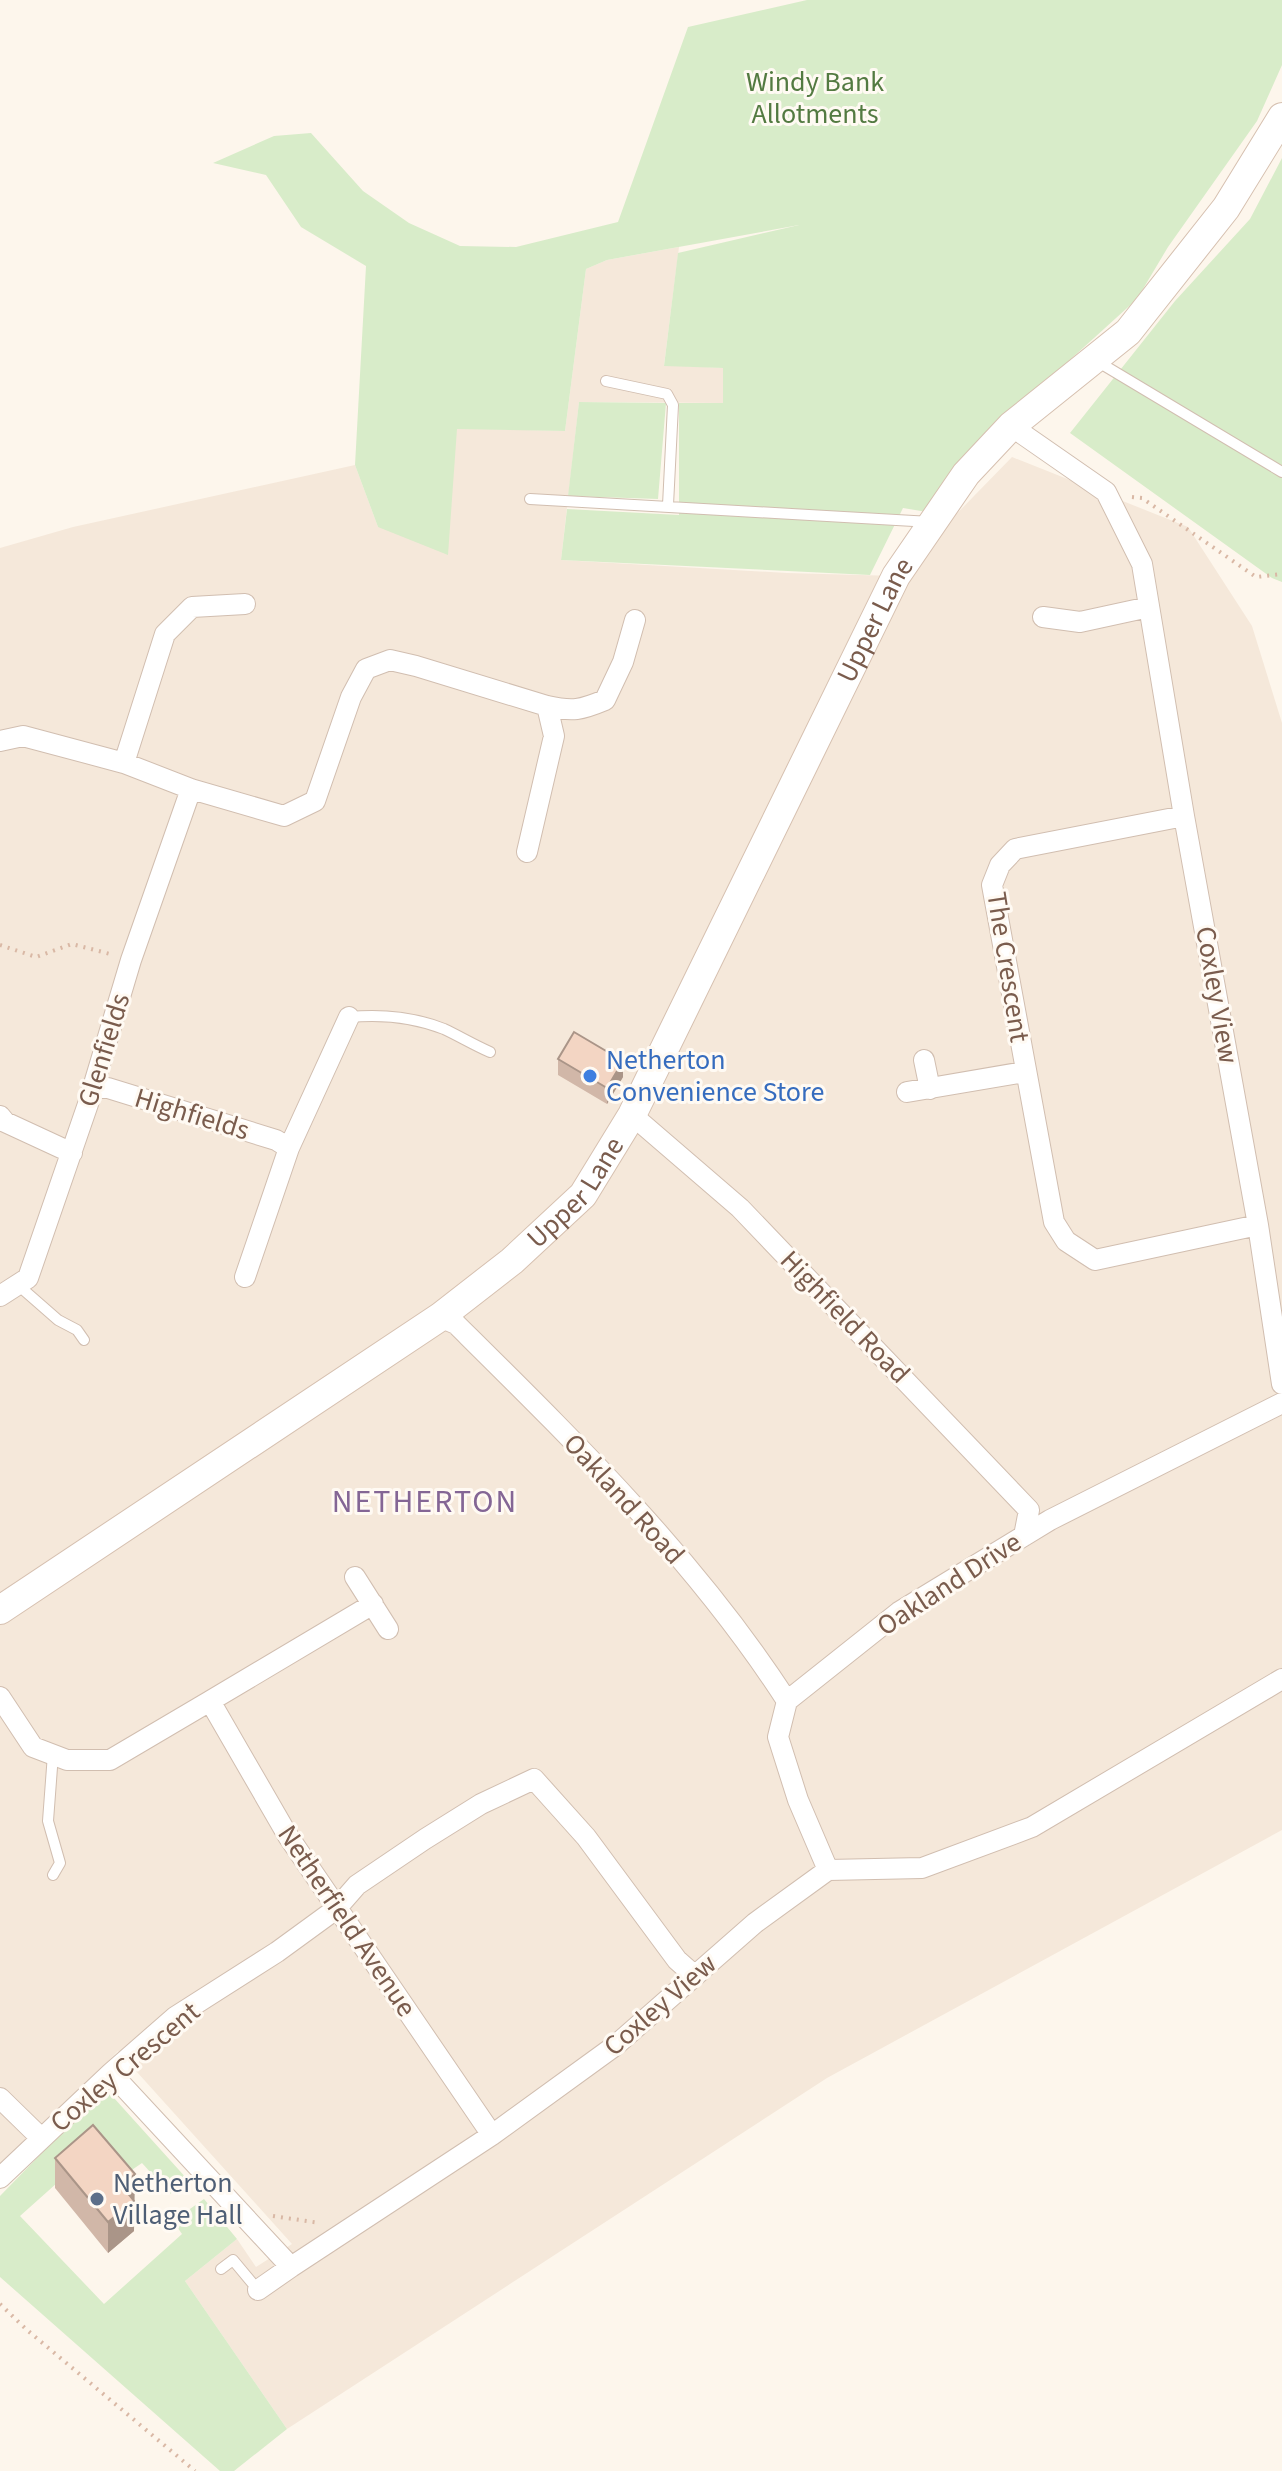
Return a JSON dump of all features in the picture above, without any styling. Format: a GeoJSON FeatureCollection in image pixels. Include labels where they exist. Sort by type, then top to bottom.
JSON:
{"type":"FeatureCollection","features":[{"type":"Feature","properties":{"kind":"main road","name":"Upper Lane"},"geometry":{"type":"LineString","coordinates":[[0,1610],[440,1317],[512,1261],[583,1195],[632,1115],[896,576],[966,474],[1011,426],[1128,332],[1226,208],[1282,117]]}},
{"type":"Feature","properties":{"kind":"street","name":"Coxley View"},"geometry":{"type":"LineString","coordinates":[[1011,426],[1106,492],[1142,564],[1258,1225],[1282,1384]]}},
{"type":"Feature","properties":{"kind":"street"},"geometry":{"type":"LineString","coordinates":[[124,763],[165,634],[192,607],[245,604]]}},
{"type":"Feature","properties":{"kind":"street"},"geometry":{"type":"LineString","coordinates":[[1043,617],[1080,622],[1149,607]]}},
{"type":"Feature","properties":{"kind":"street"},"geometry":{"type":"LineString","coordinates":[[0,740],[23,736],[124,763],[191,789],[284,816],[315,801],[351,697],[366,669],[390,660],[547,706],[578,711],[605,700],[623,662],[635,620]]}},
{"type":"Feature","properties":{"kind":"street"},"geometry":{"type":"LineString","coordinates":[[527,852],[554,736],[547,706]]}},
{"type":"Feature","properties":{"kind":"street","name":"Glenfields"},"geometry":{"type":"LineString","coordinates":[[0,1296],[28,1278],[72,1153],[131,960],[191,789]]}},
{"type":"Feature","properties":{"kind":"street","name":"The Crescent"},"geometry":{"type":"LineString","coordinates":[[1184,816],[1015,849],[1000,865],[992,885],[1024,1072],[1054,1222],[1066,1241],[1095,1260],[1258,1225]]}},
{"type":"Feature","properties":{"kind":"street"},"geometry":{"type":"LineString","coordinates":[[245,1277],[289,1148],[349,1017]]}},
{"type":"Feature","properties":{"kind":"street"},"geometry":{"type":"LineString","coordinates":[[924,1060],[930,1089]]}},
{"type":"Feature","properties":{"kind":"street","name":"The Crescent"},"geometry":{"type":"LineString","coordinates":[[907,1092],[1024,1072]]}},
{"type":"Feature","properties":{"kind":"street","name":"Highfields"},"geometry":{"type":"LineString","coordinates":[[93,1088],[108,1088],[205,1117],[276,1140],[289,1148]]}},
{"type":"Feature","properties":{"kind":"street","name":"Highfield Road"},"geometry":{"type":"LineString","coordinates":[[632,1115],[740,1208],[1029,1510],[1024,1536]]}},
{"type":"Feature","properties":{"kind":"street"},"geometry":{"type":"LineString","coordinates":[[0,1116],[5,1122],[72,1153]]}},
{"type":"Feature","properties":{"kind":"street","name":"Oakland Road"},"geometry":{"type":"LineString","coordinates":[[440,1317],[456,1324],[595,1462],[708,1592],[756,1653],[787,1701]]}},
{"type":"Feature","properties":{"kind":"street","name":"Oakland Drive"},"geometry":{"type":"LineString","coordinates":[[787,1701],[899,1612],[1050,1520],[1282,1403]]}},
{"type":"Feature","properties":{"kind":"street"},"geometry":{"type":"LineString","coordinates":[[355,1577],[388,1629]]}},
{"type":"Feature","properties":{"kind":"street"},"geometry":{"type":"LineString","coordinates":[[0,1697],[33,1747],[67,1760],[110,1760],[373,1604]]}},
{"type":"Feature","properties":{"kind":"street"},"geometry":{"type":"LineString","coordinates":[[787,1701],[778,1737],[798,1800],[828,1870],[922,1868],[1032,1827],[1282,1679]]}},
{"type":"Feature","properties":{"kind":"street","name":"Netherfield Avenue"},"geometry":{"type":"LineString","coordinates":[[210,1701],[288,1836],[492,2135]]}},
{"type":"Feature","properties":{"kind":"street","name":"Coxley Crescent"},"geometry":{"type":"LineString","coordinates":[[0,2178],[175,2017],[277,1952],[336,1909],[357,1885],[425,1839],[481,1804],[534,1779],[586,1837],[677,1960],[695,1976]]}},
{"type":"Feature","properties":{"kind":"street","name":"Coxley View"},"geometry":{"type":"LineString","coordinates":[[258,2290],[492,2135],[616,2045],[755,1923],[828,1870]]}},
{"type":"Feature","properties":{"kind":"street"},"geometry":{"type":"LineString","coordinates":[[111,2073],[291,2267]]}},
{"type":"Feature","properties":{"kind":"street"},"geometry":{"type":"LineString","coordinates":[[0,2098],[41,2138]]}},
{"type":"Feature","properties":{"kind":"lane"},"geometry":{"type":"LineString","coordinates":[[1094,360],[1282,472]]}},
{"type":"Feature","properties":{"kind":"lane"},"geometry":{"type":"LineString","coordinates":[[606,381],[667,394],[673,405],[668,505]]}},
{"type":"Feature","properties":{"kind":"lane","name":"Upper Lane"},"geometry":{"type":"LineString","coordinates":[[530,499],[933,522]]}},
{"type":"Feature","properties":{"kind":"lane"},"geometry":{"type":"LineString","coordinates":[[349,1017],[371,1015],[417,1020],[490,1052]]}},
{"type":"Feature","properties":{"kind":"lane"},"geometry":{"type":"LineString","coordinates":[[18,1285],[58,1320],[77,1330],[84,1340]]}},
{"type":"Feature","properties":{"kind":"lane"},"geometry":{"type":"LineString","coordinates":[[53,1754],[48,1821],[60,1863],[53,1875]]}},
{"type":"Feature","properties":{"kind":"lane"},"geometry":{"type":"LineString","coordinates":[[221,2269],[233,2260],[258,2290]]}},
{"type":"Feature","properties":{"kind":"path"},"geometry":{"type":"LineString","coordinates":[[1106,492],[1142,498],[1256,577],[1282,574]]}},
{"type":"Feature","properties":{"kind":"path"},"geometry":{"type":"LineString","coordinates":[[0,945],[36,957],[72,944],[131,960]]}},
{"type":"Feature","properties":{"kind":"path"},"geometry":{"type":"LineString","coordinates":[[239,2211],[350,2228]]}},
{"type":"Feature","properties":{"kind":"path"},"geometry":{"type":"LineString","coordinates":[[0,2304],[195,2471]]}},
{"type":"Feature","properties":{"kind":"shaded area"},"geometry":{"type":"Polygon","coordinates":[[[679,247],[664,365],[724,368],[723,403],[579,402],[561,560],[896,576],[1012,457],[1188,527],[1252,626],[1282,723],[1282,1830],[827,2078],[287,2429],[185,2281],[237,2239],[256,2267],[292,2244],[118,2051],[0,2173],[0,548],[73,527],[355,465],[378,527],[457,428],[565,431],[586,269],[607,260],[679,247]]]}},
{"type":"Feature","properties":{"kind":"green space","name":"Windy Bank Allotments"},"geometry":{"type":"Polygon","coordinates":[[[807,0],[1282,0],[1282,65],[1257,121],[1168,247],[1137,299],[976,445],[927,512],[903,508],[870,575],[561,560],[567,509],[679,515],[679,403],[723,403],[723,368],[664,366],[678,253],[799,225],[607,260],[586,269],[565,431],[457,429],[448,555],[378,527],[355,465],[366,266],[301,227],[266,175],[213,163],[274,136],[311,133],[363,191],[409,223],[460,246],[516,247],[618,222],[688,27],[807,0]]]}},
{"type":"Feature","properties":{"kind":"green space"},"geometry":{"type":"Polygon","coordinates":[[[1282,158],[1282,582],[1272,578],[1070,433],[1175,301],[1250,219],[1282,158]]]}},
{"type":"Feature","properties":{"kind":"green space"},"geometry":{"type":"Polygon","coordinates":[[[579,402],[666,403],[658,499],[568,496],[579,402]]]}},
{"type":"Feature","properties":{"kind":"green space"},"geometry":{"type":"Polygon","coordinates":[[[105,2088],[188,2180],[170,2194],[142,2163],[120,2178],[94,2150],[20,2216],[104,2304],[182,2234],[173,2221],[204,2199],[237,2239],[185,2281],[287,2429],[234,2471],[220,2471],[0,2277],[0,2196],[105,2088]]]}},
{"type":"Feature","properties":{"kind":"building"},"geometry":{"type":"Polygon","coordinates":[[[574,1032],[623,1061],[607,1088],[558,1059],[574,1032]]]}},
{"type":"Feature","properties":{"kind":"building"},"geometry":{"type":"Polygon","coordinates":[[[93,2125],[135,2174],[122,2186],[134,2201],[108,2222],[55,2158],[93,2125]]]}},
{"type":"Feature","properties":{"kind":"place","name":"Netherton Convenience Store"},"geometry":{"type":"Point","coordinates":[590,1076]}},
{"type":"Feature","properties":{"kind":"place","name":"Netherton Village Hall"},"geometry":{"type":"Point","coordinates":[97,2199]}},
{"type":"Feature","properties":{"kind":"district","name":"NETHERTON"},"geometry":{"type":"Point","coordinates":[425,1502]}}]}
